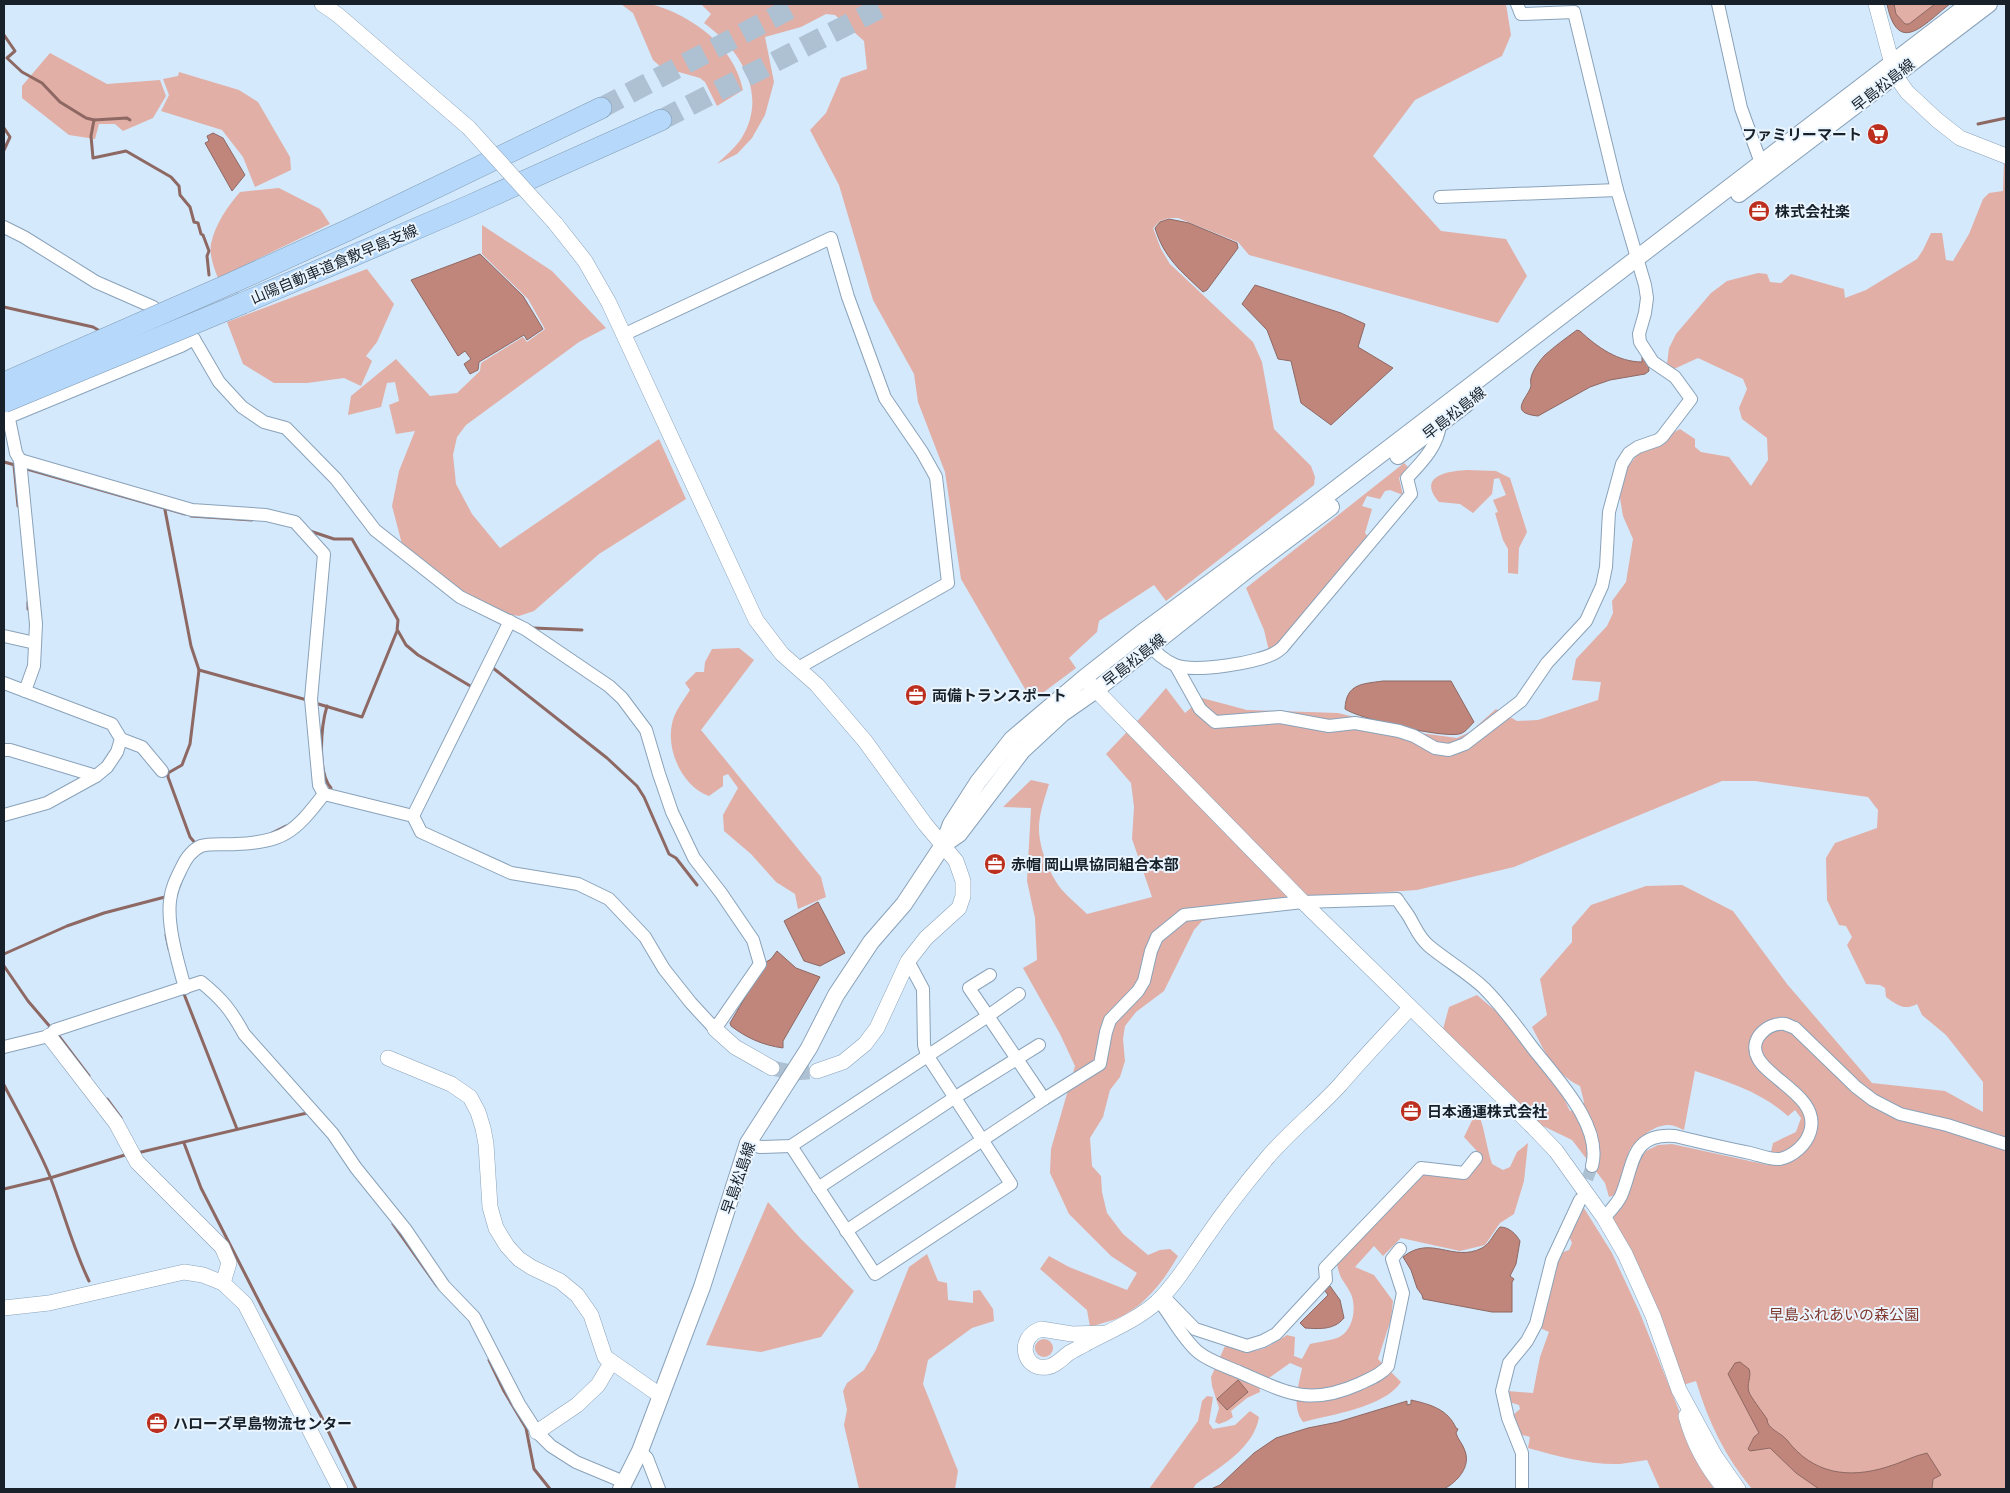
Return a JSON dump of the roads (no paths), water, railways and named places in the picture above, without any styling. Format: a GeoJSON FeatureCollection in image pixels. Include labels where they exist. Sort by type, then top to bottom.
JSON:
{"type":"FeatureCollection","features":[{"type":"Feature","properties":{"kind":"highway","name":"山陽自動車道倉敷早島支線"},"geometry":{"type":"LineString","coordinates":[[4,383],[348,230],[601,108]]}},
{"type":"Feature","properties":{"kind":"highway","name":"山陽自動車道倉敷早島支線"},"geometry":{"type":"LineString","coordinates":[[5,413],[243,303],[451,214],[661,120]]}},
{"type":"Feature","properties":{"kind":"main road","name":"早島松島線"},"geometry":{"type":"LineString","coordinates":[[622,1485],[640,1451],[702,1287],[748,1143],[809,1048],[836,995],[871,942],[904,904],[943,845],[951,824],[978,782],[1012,739],[1084,678],[1145,641],[1251,567],[1440,424],[1638,266],[1893,69],[1969,4]]}},
{"type":"Feature","properties":{"kind":"main road","name":"早島松島線"},"geometry":{"type":"LineString","coordinates":[[943,845],[959,834],[1022,751],[1063,713],[1096,690],[1145,641],[1308,510],[1638,266],[1761,163],[1893,69],[1989,4]]}},
{"type":"Feature","properties":{"kind":"street"},"geometry":{"type":"LineString","coordinates":[[322,4],[338,15],[468,128],[571,242],[597,280],[744,599],[768,638],[817,685],[865,741],[925,824],[956,861],[963,880],[963,896],[959,908],[926,938],[908,961],[877,1028],[865,1044],[843,1062],[817,1071]]}},
{"type":"Feature","properties":{"kind":"street"},"geometry":{"type":"LineString","coordinates":[[1176,666],[1200,708],[1215,722],[1247,718],[1280,717],[1328,726],[1355,723],[1399,731],[1414,736],[1435,748],[1449,750],[1465,744],[1521,701],[1547,663],[1586,620],[1596,602],[1606,567],[1609,512],[1622,464],[1634,450],[1662,436],[1691,399],[1675,377],[1653,362],[1640,342],[1639,334],[1647,298],[1617,190],[1574,12],[1521,14],[1517,4]]}},
{"type":"Feature","properties":{"kind":"street"},"geometry":{"type":"LineString","coordinates":[[1718,4],[1741,108],[1761,163]]}},
{"type":"Feature","properties":{"kind":"street"},"geometry":{"type":"LineString","coordinates":[[1876,4],[1893,69],[1906,92],[1936,120],[1960,138],[2006,156]]}},
{"type":"Feature","properties":{"kind":"street"},"geometry":{"type":"LineString","coordinates":[[1440,197],[1617,190]]}},
{"type":"Feature","properties":{"kind":"street"},"geometry":{"type":"LineString","coordinates":[[4,227],[24,237],[96,282],[153,307],[194,338],[219,382],[242,407],[264,422],[286,428],[336,479],[376,530],[460,597],[525,629],[609,686],[622,698],[646,730],[658,774],[672,812],[694,858],[753,940],[760,964],[715,1029]]}},
{"type":"Feature","properties":{"kind":"street"},"geometry":{"type":"LineString","coordinates":[[623,335],[831,238],[848,297],[885,398],[922,452],[936,477],[948,583],[798,668]]}},
{"type":"Feature","properties":{"kind":"street"},"geometry":{"type":"LineString","coordinates":[[5,413],[181,346],[194,338]]}},
{"type":"Feature","properties":{"kind":"street"},"geometry":{"type":"LineString","coordinates":[[4,392],[5,413],[16,453],[20,460],[36,624],[34,666],[25,691]]}},
{"type":"Feature","properties":{"kind":"street"},"geometry":{"type":"LineString","coordinates":[[1145,641],[1161,657],[1176,666],[1198,668],[1249,661],[1278,651],[1410,494],[1408,478],[1439,436],[1440,424]]}},
{"type":"Feature","properties":{"kind":"street"},"geometry":{"type":"LineString","coordinates":[[20,460],[192,510],[266,515],[295,522],[324,554],[312,701],[320,785],[324,794]]}},
{"type":"Feature","properties":{"kind":"street"},"geometry":{"type":"LineString","coordinates":[[413,816],[510,621]]}},
{"type":"Feature","properties":{"kind":"street"},"geometry":{"type":"LineString","coordinates":[[4,636],[35,643]]}},
{"type":"Feature","properties":{"kind":"street"},"geometry":{"type":"LineString","coordinates":[[1084,678],[1304,902],[1556,1151],[1604,1218],[1625,1254],[1643,1292],[1679,1390],[1691,1432],[1705,1460],[1725,1489]]}},
{"type":"Feature","properties":{"kind":"street"},"geometry":{"type":"LineString","coordinates":[[4,683],[112,724],[122,739],[142,747],[162,771]]}},
{"type":"Feature","properties":{"kind":"street"},"geometry":{"type":"LineString","coordinates":[[4,815],[47,803],[96,776],[107,768],[117,752],[122,739]]}},
{"type":"Feature","properties":{"kind":"street"},"geometry":{"type":"LineString","coordinates":[[4,750],[10,750],[96,776]]}},
{"type":"Feature","properties":{"kind":"street"},"geometry":{"type":"LineString","coordinates":[[324,794],[413,816],[421,832],[511,873],[578,884],[609,899],[645,937],[664,969],[715,1029],[735,1047],[772,1068]]}},
{"type":"Feature","properties":{"kind":"street"},"geometry":{"type":"LineString","coordinates":[[185,988],[174,944],[170,902],[173,884],[190,854],[202,846],[261,843],[274,840],[289,831],[308,815],[324,794]]}},
{"type":"Feature","properties":{"kind":"street"},"geometry":{"type":"LineString","coordinates":[[846,1231],[1044,1099],[1100,1064],[1110,1020],[1138,991],[1144,981],[1151,951],[1157,936],[1184,915],[1304,902],[1397,899],[1415,930],[1428,945],[1456,965],[1484,989],[1519,1028],[1532,1048],[1561,1081],[1581,1114],[1594,1143],[1592,1166]]}},
{"type":"Feature","properties":{"kind":"street"},"geometry":{"type":"LineString","coordinates":[[791,1146],[875,1274],[1011,1184],[927,1056],[924,1045],[923,989],[908,961]]}},
{"type":"Feature","properties":{"kind":"street"},"geometry":{"type":"LineString","coordinates":[[990,975],[969,988],[1044,1099]]}},
{"type":"Feature","properties":{"kind":"street"},"geometry":{"type":"LineString","coordinates":[[4,1047],[201,982],[220,997],[235,1017],[244,1034],[333,1134],[356,1168],[406,1230],[444,1286],[474,1317],[519,1404],[537,1432],[551,1446],[576,1462],[622,1485]]}},
{"type":"Feature","properties":{"kind":"street"},"geometry":{"type":"LineString","coordinates":[[748,1143],[760,1147],[791,1146],[988,1016],[1018,994]]}},
{"type":"Feature","properties":{"kind":"street"},"geometry":{"type":"LineString","coordinates":[[1106,1333],[1072,1334],[1041,1329],[1028,1337],[1025,1350],[1026,1356],[1034,1365],[1047,1368],[1056,1364],[1076,1349],[1137,1317],[1161,1298],[1229,1204],[1268,1157],[1291,1131],[1339,1086],[1410,1008]]}},
{"type":"Feature","properties":{"kind":"street"},"geometry":{"type":"LineString","coordinates":[[1604,1218],[1620,1197],[1632,1159],[1640,1148],[1651,1139],[1663,1135],[1675,1136],[1778,1159],[1797,1151],[1804,1144],[1810,1133],[1810,1114],[1794,1091],[1765,1067],[1756,1055],[1758,1038],[1764,1030],[1775,1024],[1787,1024],[1796,1028],[1856,1087],[1873,1100],[1900,1114],[1947,1125],[2006,1144]]}},
{"type":"Feature","properties":{"kind":"street"},"geometry":{"type":"LineString","coordinates":[[51,1033],[116,1123],[137,1162],[222,1246],[229,1264],[223,1283]]}},
{"type":"Feature","properties":{"kind":"street"},"geometry":{"type":"LineString","coordinates":[[818,1188],[954,1098],[1039,1045]]}},
{"type":"Feature","properties":{"kind":"street"},"geometry":{"type":"LineString","coordinates":[[388,1058],[451,1084],[470,1097],[478,1112],[486,1144],[490,1207],[496,1228],[507,1246],[519,1259],[560,1281],[577,1295],[591,1315],[605,1358],[661,1396]]}},
{"type":"Feature","properties":{"kind":"street"},"geometry":{"type":"LineString","coordinates":[[1161,1298],[1195,1329],[1247,1346],[1263,1341],[1276,1334],[1326,1280],[1326,1268],[1421,1168],[1464,1173],[1476,1158]]}},
{"type":"Feature","properties":{"kind":"street"},"geometry":{"type":"LineString","coordinates":[[1522,1489],[1522,1453],[1508,1418],[1502,1391],[1509,1363],[1527,1340],[1536,1324],[1552,1260],[1580,1200]]}},
{"type":"Feature","properties":{"kind":"street"},"geometry":{"type":"LineString","coordinates":[[1161,1298],[1189,1343],[1207,1358],[1261,1383],[1293,1395],[1311,1396],[1336,1392],[1374,1377],[1388,1366],[1403,1293],[1392,1259],[1400,1249]]}},
{"type":"Feature","properties":{"kind":"street"},"geometry":{"type":"LineString","coordinates":[[4,1308],[49,1303],[184,1272],[203,1275],[223,1283],[244,1304],[340,1489]]}},
{"type":"Feature","properties":{"kind":"street"},"geometry":{"type":"LineString","coordinates":[[537,1432],[577,1405],[598,1385],[611,1363]]}},
{"type":"Feature","properties":{"kind":"street"},"geometry":{"type":"LineString","coordinates":[[1679,1390],[1715,1456],[1738,1489]]}},
{"type":"Feature","properties":{"kind":"street"},"geometry":{"type":"LineString","coordinates":[[640,1451],[647,1458],[658,1489]]}},
{"type":"Feature","properties":{"kind":"waterway"},"geometry":{"type":"LineString","coordinates":[[4,35],[15,51],[7,58],[22,72],[42,83],[60,102],[86,118],[94,120],[127,118],[130,120]]}},
{"type":"Feature","properties":{"kind":"waterway"},"geometry":{"type":"LineString","coordinates":[[1978,124],[2006,118]]}},
{"type":"Feature","properties":{"kind":"waterway"},"geometry":{"type":"LineString","coordinates":[[94,120],[91,136],[93,158],[126,151],[171,177],[179,186],[180,195],[190,207],[194,222],[198,223],[209,251],[207,256],[209,275]]}},
{"type":"Feature","properties":{"kind":"waterway"},"geometry":{"type":"LineString","coordinates":[[4,128],[10,137],[4,150]]}},
{"type":"Feature","properties":{"kind":"waterway"},"geometry":{"type":"LineString","coordinates":[[4,307],[93,327],[100,331]]}},
{"type":"Feature","properties":{"kind":"waterway"},"geometry":{"type":"LineString","coordinates":[[4,462],[15,465]]}},
{"type":"Feature","properties":{"kind":"waterway"},"geometry":{"type":"LineString","coordinates":[[14,465],[18,506]]}},
{"type":"Feature","properties":{"kind":"waterway"},"geometry":{"type":"LineString","coordinates":[[27,469],[185,514]]}},
{"type":"Feature","properties":{"kind":"waterway"},"geometry":{"type":"LineString","coordinates":[[165,510],[191,646],[199,670],[190,744],[182,765],[168,773],[168,777],[190,837],[196,844]]}},
{"type":"Feature","properties":{"kind":"waterway"},"geometry":{"type":"LineString","coordinates":[[191,516],[252,520]]}},
{"type":"Feature","properties":{"kind":"waterway"},"geometry":{"type":"LineString","coordinates":[[310,531],[334,539],[352,539],[398,620],[397,631],[362,717],[315,703]]}},
{"type":"Feature","properties":{"kind":"waterway"},"geometry":{"type":"LineString","coordinates":[[28,602],[28,609]]}},
{"type":"Feature","properties":{"kind":"waterway"},"geometry":{"type":"LineString","coordinates":[[533,628],[582,630]]}},
{"type":"Feature","properties":{"kind":"waterway"},"geometry":{"type":"LineString","coordinates":[[398,631],[406,645],[418,655],[473,686]]}},
{"type":"Feature","properties":{"kind":"waterway"},"geometry":{"type":"LineString","coordinates":[[493,668],[607,758],[637,786],[644,797],[669,854],[676,858],[697,885]]}},
{"type":"Feature","properties":{"kind":"waterway"},"geometry":{"type":"LineString","coordinates":[[199,670],[307,700]]}},
{"type":"Feature","properties":{"kind":"waterway"},"geometry":{"type":"LineString","coordinates":[[327,706],[323,725],[322,760],[327,781],[331,788],[329,789]]}},
{"type":"Feature","properties":{"kind":"waterway"},"geometry":{"type":"LineString","coordinates":[[272,833],[286,826]]}},
{"type":"Feature","properties":{"kind":"waterway"},"geometry":{"type":"LineString","coordinates":[[4,954],[67,926],[104,913],[165,897]]}},
{"type":"Feature","properties":{"kind":"waterway"},"geometry":{"type":"LineString","coordinates":[[166,935],[169,949]]}},
{"type":"Feature","properties":{"kind":"waterway"},"geometry":{"type":"LineString","coordinates":[[4,966],[28,1001],[52,1029]]}},
{"type":"Feature","properties":{"kind":"waterway"},"geometry":{"type":"LineString","coordinates":[[184,994],[237,1129]]}},
{"type":"Feature","properties":{"kind":"waterway"},"geometry":{"type":"LineString","coordinates":[[58,1035],[89,1076]]}},
{"type":"Feature","properties":{"kind":"waterway"},"geometry":{"type":"LineString","coordinates":[[4,1085],[49,1174],[89,1281]]}},
{"type":"Feature","properties":{"kind":"waterway"},"geometry":{"type":"LineString","coordinates":[[107,1099],[121,1118]]}},
{"type":"Feature","properties":{"kind":"waterway"},"geometry":{"type":"LineString","coordinates":[[137,1153],[308,1114]]}},
{"type":"Feature","properties":{"kind":"waterway"},"geometry":{"type":"LineString","coordinates":[[184,1143],[201,1188],[264,1311],[321,1416],[356,1489]]}},
{"type":"Feature","properties":{"kind":"waterway"},"geometry":{"type":"LineString","coordinates":[[4,1189],[50,1178],[125,1155]]}},
{"type":"Feature","properties":{"kind":"waterway"},"geometry":{"type":"LineString","coordinates":[[393,1224],[437,1286]]}},
{"type":"Feature","properties":{"kind":"waterway"},"geometry":{"type":"LineString","coordinates":[[489,1360],[504,1391],[526,1428],[534,1469],[550,1489]]}},
{"type":"Feature","properties":{"kind":"tunnel"},"geometry":{"type":"LineString","coordinates":[[601,108],[799,4]]}},
{"type":"Feature","properties":{"kind":"tunnel"},"geometry":{"type":"LineString","coordinates":[[661,120],[888,4]]}},
{"type":"Feature","properties":{"kind":"tunnel"},"geometry":{"type":"LineString","coordinates":[[772,1068],[795,1073],[817,1071]]}},
{"type":"Feature","properties":{"kind":"tunnel"},"geometry":{"type":"LineString","coordinates":[[1581,1196],[1592,1166]]}},
{"type":"Feature","properties":{"kind":"place","name":"ファミリーマート"},"geometry":{"type":"Point","coordinates":[1878,134]}},
{"type":"Feature","properties":{"kind":"place","name":"株式会社楽"},"geometry":{"type":"Point","coordinates":[1759,211]}},
{"type":"Feature","properties":{"kind":"place","name":"両備トランスポート"},"geometry":{"type":"Point","coordinates":[916,695]}},
{"type":"Feature","properties":{"kind":"place","name":"赤帽 岡山県協同組合本部"},"geometry":{"type":"Point","coordinates":[995,864]}},
{"type":"Feature","properties":{"kind":"place","name":"日本通運株式会社"},"geometry":{"type":"Point","coordinates":[1411,1111]}},
{"type":"Feature","properties":{"kind":"place","name":"ハローズ早島物流センター"},"geometry":{"type":"Point","coordinates":[157,1423]}},
{"type":"Feature","properties":{"kind":"park label","name":"早島ふれあいの森公園"},"geometry":{"type":"Point","coordinates":[1844,1314]}}]}
